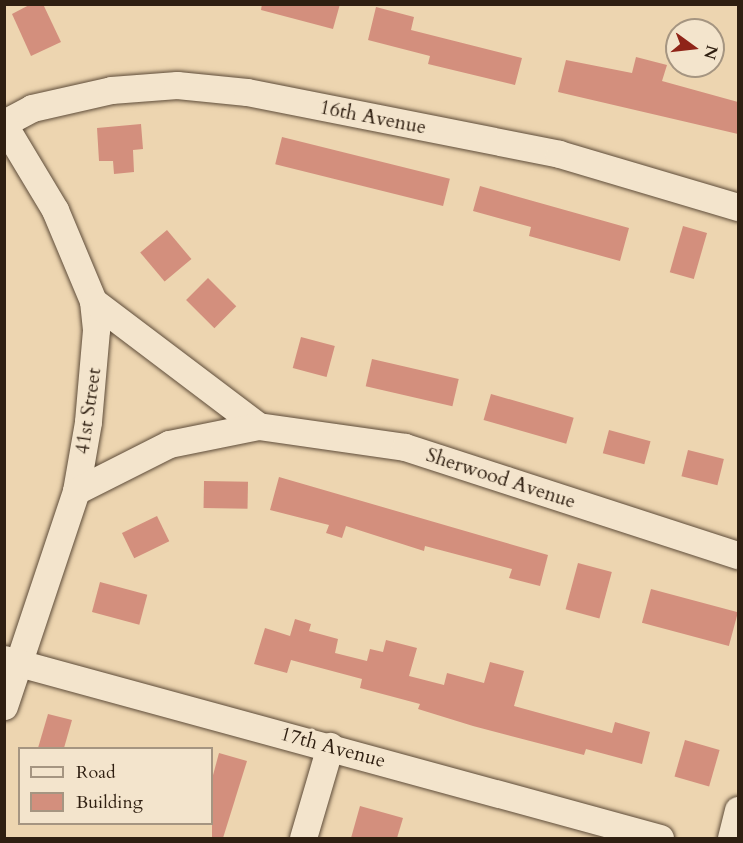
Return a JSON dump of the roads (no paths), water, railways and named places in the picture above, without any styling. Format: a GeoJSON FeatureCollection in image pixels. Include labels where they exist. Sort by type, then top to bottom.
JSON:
{"type":"FeatureCollection","features":[{"type":"Feature","properties":{"kind":"street","name":"16th Avenue"},"geometry":{"type":"LineString","coordinates":[[4,124],[32,108],[111,90],[177,86],[247,92],[559,154],[738,207]]}},
{"type":"Feature","properties":{"kind":"street","name":"41st Street"},"geometry":{"type":"LineString","coordinates":[[4,124],[55,210],[93,301],[95,364],[76,491],[11,661],[4,706]]}},
{"type":"Feature","properties":{"kind":"street","name":"Sherwood Avenue"},"geometry":{"type":"LineString","coordinates":[[93,301],[258,426]]}},
{"type":"Feature","properties":{"kind":"street","name":"Sherwood Avenue"},"geometry":{"type":"LineString","coordinates":[[76,491],[169,444],[258,426],[405,447],[738,555]]}},
{"type":"Feature","properties":{"kind":"street","name":"17th Avenue"},"geometry":{"type":"LineString","coordinates":[[11,661],[330,746],[605,831],[660,838]]}},
{"type":"Feature","properties":{"kind":"street"},"geometry":{"type":"LineString","coordinates":[[303,838],[330,746]]}},
{"type":"Feature","properties":{"kind":"street"},"geometry":{"type":"LineString","coordinates":[[731,838],[738,810]]}}]}
